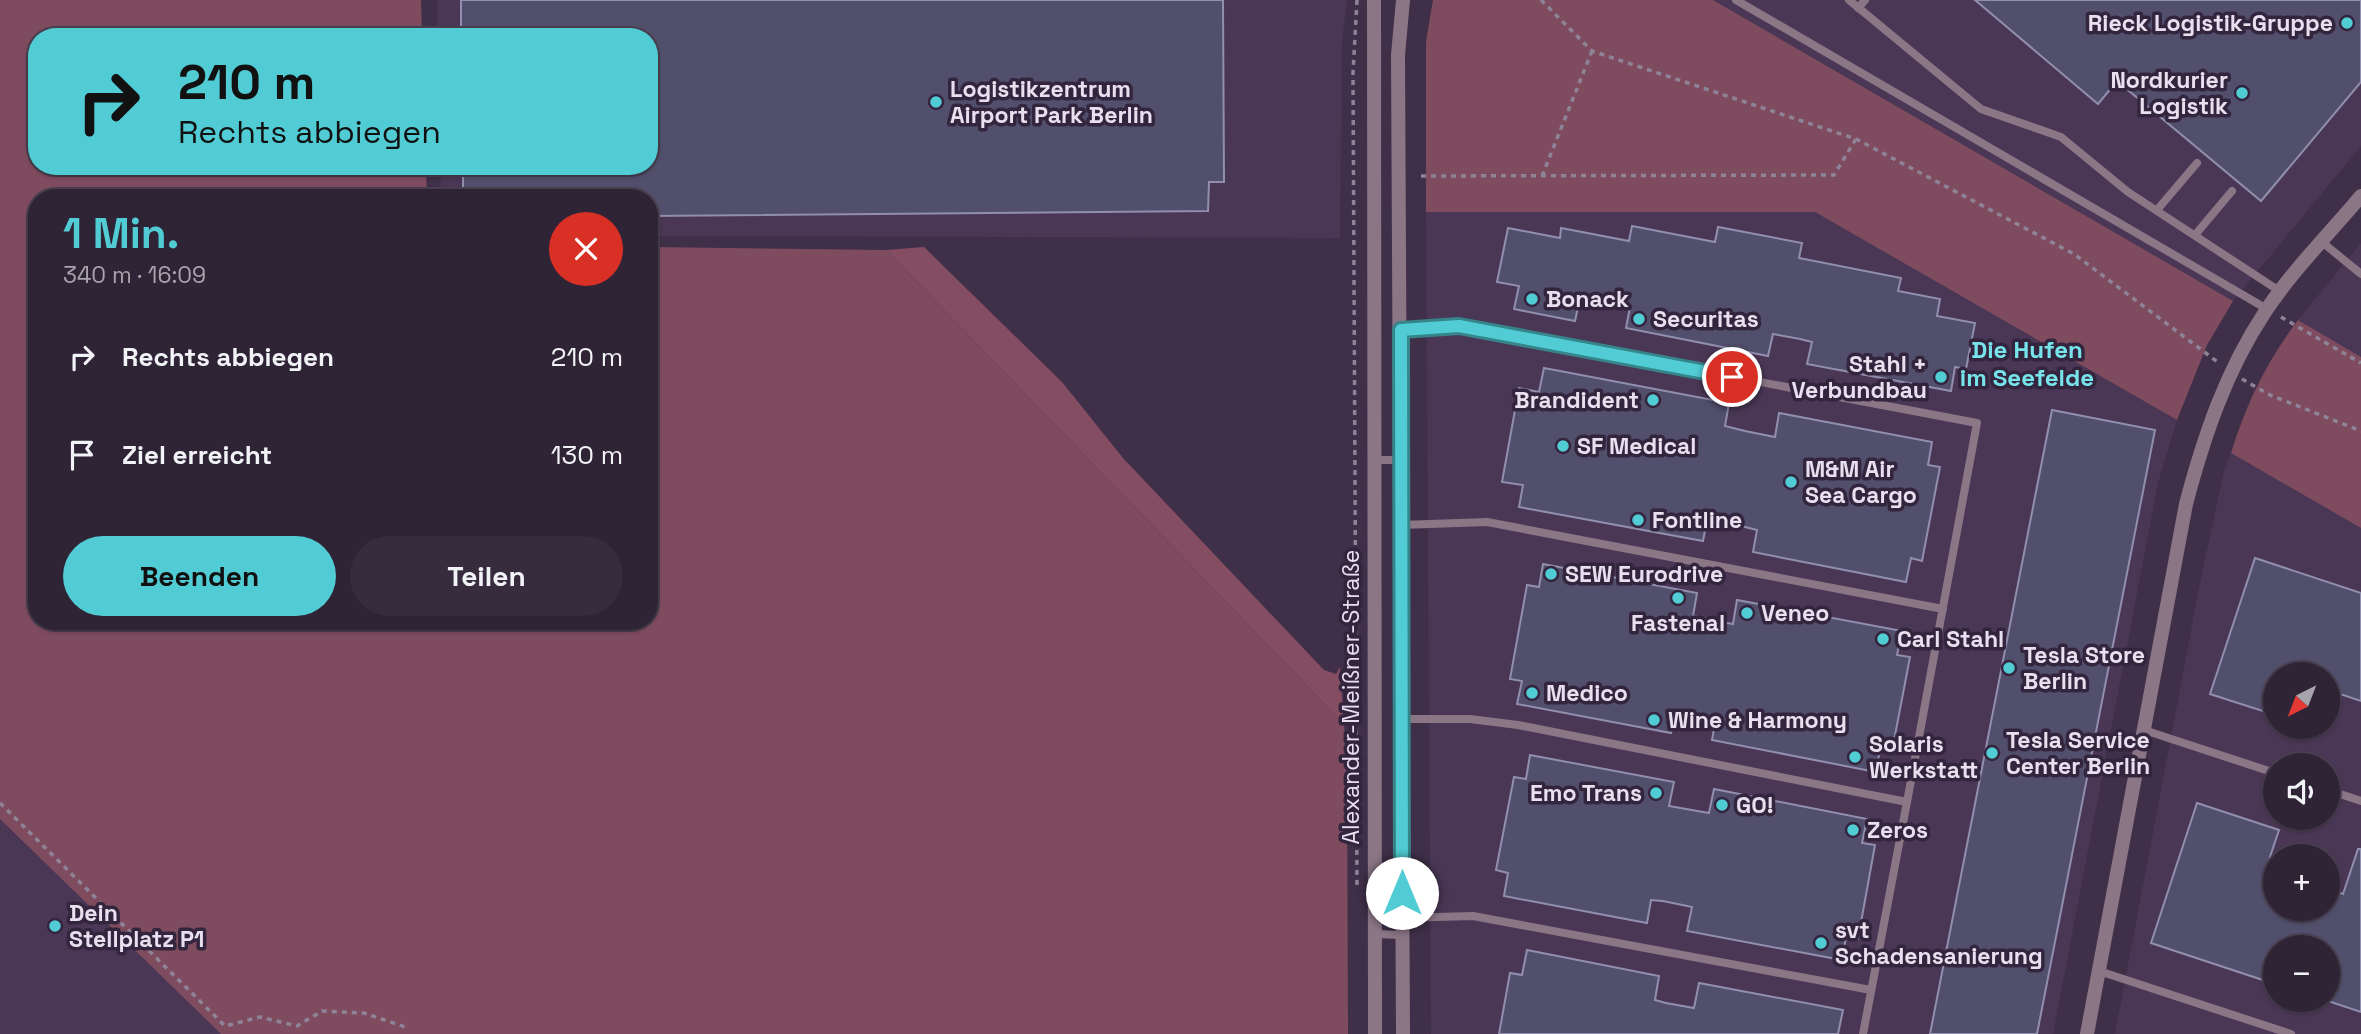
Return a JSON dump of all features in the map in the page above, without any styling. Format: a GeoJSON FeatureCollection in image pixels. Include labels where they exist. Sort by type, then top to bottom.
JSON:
{"type":"FeatureCollection","features":[{"type":"Feature","properties":{"kind":"street","name":"Alexander-Meißner-Straße"},"geometry":{"type":"LineString","coordinates":[[1374,0],[1374,1034]]}},
{"type":"Feature","properties":{"kind":"street"},"geometry":{"type":"LineString","coordinates":[[1403,0],[1398,55],[1403,1034]]}},
{"type":"Feature","properties":{"kind":"street"},"geometry":{"type":"LineString","coordinates":[[2087,1034],[2186,504],[2203,439],[2230,372],[2267,309],[2361,196]]}},
{"type":"Feature","properties":{"kind":"lane"},"geometry":{"type":"LineString","coordinates":[[1736,0],[2267,309]]}},
{"type":"Feature","properties":{"kind":"lane"},"geometry":{"type":"LineString","coordinates":[[1849,0],[1981,109],[2061,137],[2127,192],[2281,292]]}},
{"type":"Feature","properties":{"kind":"lane"},"geometry":{"type":"LineString","coordinates":[[1858,8],[1865,0]]}},
{"type":"Feature","properties":{"kind":"lane"},"geometry":{"type":"LineString","coordinates":[[2157,210],[2197,163]]}},
{"type":"Feature","properties":{"kind":"lane"},"geometry":{"type":"LineString","coordinates":[[2195,235],[2232,191]]}},
{"type":"Feature","properties":{"kind":"lane"},"geometry":{"type":"LineString","coordinates":[[2322,242],[2361,274]]}},
{"type":"Feature","properties":{"kind":"lane"},"geometry":{"type":"LineString","coordinates":[[1401,330],[1459,326],[1978,423],[1863,1034]]}},
{"type":"Feature","properties":{"kind":"lane"},"geometry":{"type":"LineString","coordinates":[[1374,460],[1400,460]]}},
{"type":"Feature","properties":{"kind":"lane"},"geometry":{"type":"LineString","coordinates":[[1401,525],[1487,522],[1943,609]]}},
{"type":"Feature","properties":{"kind":"lane"},"geometry":{"type":"LineString","coordinates":[[1401,719],[1470,719],[1518,725],[1908,802]]}},
{"type":"Feature","properties":{"kind":"lane"},"geometry":{"type":"LineString","coordinates":[[2144,730],[2263,769]]}},
{"type":"Feature","properties":{"kind":"lane"},"geometry":{"type":"LineString","coordinates":[[2340,794],[2361,801]]}},
{"type":"Feature","properties":{"kind":"lane"},"geometry":{"type":"LineString","coordinates":[[1402,918],[1486,918],[1871,990]]}},
{"type":"Feature","properties":{"kind":"lane"},"geometry":{"type":"LineString","coordinates":[[1374,934],[1402,935]]}},
{"type":"Feature","properties":{"kind":"lane"},"geometry":{"type":"LineString","coordinates":[[2099,971],[2291,1034]]}},
{"type":"Feature","properties":{"kind":"path"},"geometry":{"type":"LineString","coordinates":[[1357,0],[1353,38],[1357,900]]}},
{"type":"Feature","properties":{"kind":"path"},"geometry":{"type":"LineString","coordinates":[[1541,0],[1592,51],[1856,139],[2074,254],[2230,372],[2270,395],[2361,431]]}},
{"type":"Feature","properties":{"kind":"path"},"geometry":{"type":"LineString","coordinates":[[1542,176],[1592,51]]}},
{"type":"Feature","properties":{"kind":"path"},"geometry":{"type":"LineString","coordinates":[[1421,176],[1834,175],[1856,139]]}},
{"type":"Feature","properties":{"kind":"path"},"geometry":{"type":"LineString","coordinates":[[2267,309],[2361,363]]}},
{"type":"Feature","properties":{"kind":"path"},"geometry":{"type":"LineString","coordinates":[[0,803],[225,1026],[260,1017],[297,1026],[322,1012],[364,1013],[408,1028]]}},
{"type":"Feature","properties":{"kind":"shaded area"},"geometry":{"type":"Polygon","coordinates":[[[0,0],[421,0],[422,28],[28,28],[28,175],[426,175],[427,189],[28,189],[28,630],[658,630],[658,247],[886,250],[1344,724],[1347,766],[1348,1034],[221,1034],[0,819],[0,0]]]}},
{"type":"Feature","properties":{"kind":"shaded area","name":"Logistikzentrum Airport Park Berlin"},"geometry":{"type":"Polygon","coordinates":[[[437,0],[1347,0],[1342,42],[1340,238],[658,236],[658,189],[441,189],[440,175],[658,175],[658,28],[438,28],[437,0]]]}},
{"type":"Feature","properties":{"kind":"shaded area"},"geometry":{"type":"Polygon","coordinates":[[[1433,0],[1713,0],[2233,301],[2207,345],[2177,420],[1815,212],[1426,212],[1426,42],[1433,0]]]}},
{"type":"Feature","properties":{"kind":"shaded area"},"geometry":{"type":"Polygon","coordinates":[[[1713,0],[2361,0],[2361,146],[2233,301],[1713,0]]]}},
{"type":"Feature","properties":{"kind":"shaded area"},"geometry":{"type":"Polygon","coordinates":[[[1426,212],[1815,212],[2177,420],[2158,483],[2053,1034],[1431,1034],[1426,212]]]}},
{"type":"Feature","properties":{"kind":"shaded area"},"geometry":{"type":"Polygon","coordinates":[[[2361,243],[2361,357],[2298,320],[2361,243]]]}},
{"type":"Feature","properties":{"kind":"shaded area"},"geometry":{"type":"Polygon","coordinates":[[[924,247],[1062,382],[1123,458],[1324,670],[1336,674],[1340,667],[1344,724],[886,250],[924,247]]]}},
{"type":"Feature","properties":{"kind":"shaded area"},"geometry":{"type":"Polygon","coordinates":[[[2298,320],[2361,357],[2361,528],[2231,453],[2258,384],[2298,320]]]}},
{"type":"Feature","properties":{"kind":"shaded area"},"geometry":{"type":"Polygon","coordinates":[[[2231,453],[2361,528],[2361,1034],[2115,1034],[2200,583],[2224,471],[2231,453]]]}},
{"type":"Feature","properties":{"kind":"shaded area","name":"Dein Stellplatz P1"},"geometry":{"type":"Polygon","coordinates":[[[0,819],[221,1034],[0,1034],[0,819]]]}},
{"type":"Feature","properties":{"kind":"building","name":"Logistikzentrum Airport Park Berlin"},"geometry":{"type":"Polygon","coordinates":[[[461,0],[1223,0],[1224,182],[1209,182],[1208,211],[658,216],[658,189],[463,189],[463,175],[658,175],[658,28],[461,28],[461,0]]]}},
{"type":"Feature","properties":{"kind":"building","name":"Nordkurier Logistik"},"geometry":{"type":"Polygon","coordinates":[[[1975,0],[2361,0],[2361,82],[2261,201],[2117,81],[2098,104],[1975,0]]]}},
{"type":"Feature","properties":{"kind":"building"},"geometry":{"type":"Polygon","coordinates":[[[1632,226],[1715,242],[1718,227],[1802,243],[1799,258],[1901,278],[1898,291],[1940,299],[1937,316],[1975,323],[1966,369],[1955,367],[1951,391],[1807,364],[1812,342],[1800,339],[1773,334],[1768,356],[1626,328],[1630,307],[1580,298],[1575,321],[1514,309],[1519,286],[1497,282],[1508,228],[1560,238],[1561,228],[1629,241],[1632,226]]]}},
{"type":"Feature","properties":{"kind":"building"},"geometry":{"type":"Polygon","coordinates":[[[1544,368],[1729,403],[1725,426],[1775,437],[1779,413],[1932,442],[1928,465],[1940,467],[1922,561],[1911,558],[1906,582],[1753,552],[1757,530],[1745,527],[1707,520],[1703,541],[1519,507],[1523,485],[1502,482],[1519,388],[1539,392],[1544,368]]]}},
{"type":"Feature","properties":{"kind":"building"},"geometry":{"type":"Polygon","coordinates":[[[2052,410],[2155,430],[2037,1034],[1930,1034],[2052,410]]]}},
{"type":"Feature","properties":{"kind":"building"},"geometry":{"type":"Polygon","coordinates":[[[2255,558],[2361,593],[2361,701],[2340,694],[2340,662],[2263,662],[2263,711],[2210,694],[2255,558]]]}},
{"type":"Feature","properties":{"kind":"building"},"geometry":{"type":"Polygon","coordinates":[[[1543,564],[1697,593],[1693,616],[1722,622],[1733,624],[1737,600],[1902,631],[1897,655],[1910,657],[1892,751],[1880,749],[1876,772],[1712,740],[1716,718],[1686,712],[1676,711],[1671,733],[1517,704],[1522,681],[1510,679],[1527,585],[1539,587],[1543,564]]]}},
{"type":"Feature","properties":{"kind":"building"},"geometry":{"type":"Polygon","coordinates":[[[1530,755],[1674,782],[1669,806],[1709,813],[1714,789],[1867,819],[1862,843],[1875,845],[1858,939],[1846,937],[1842,960],[1687,931],[1692,907],[1663,901],[1651,900],[1647,923],[1504,896],[1508,873],[1496,870],[1514,777],[1526,779],[1530,755]]]}},
{"type":"Feature","properties":{"kind":"building"},"geometry":{"type":"Polygon","coordinates":[[[2197,803],[2263,825],[2263,830],[2279,830],[2274,844],[2263,844],[2263,921],[2340,921],[2340,893],[2343,894],[2358,849],[2361,849],[2361,1012],[2340,1005],[2340,935],[2263,935],[2263,980],[2151,943],[2197,803]]]}},
{"type":"Feature","properties":{"kind":"building"},"geometry":{"type":"Polygon","coordinates":[[[1527,950],[1659,976],[1655,1000],[1666,1003],[1694,1008],[1699,983],[1843,1010],[1838,1034],[1499,1034],[1510,973],[1522,975],[1527,950]]]}},
{"type":"Feature","properties":{"kind":"place","name":"Rieck Logistik-Gruppe"},"geometry":{"type":"Point","coordinates":[2347,23]}},
{"type":"Feature","properties":{"kind":"place","name":"Nordkurier Logistik"},"geometry":{"type":"Point","coordinates":[2242,93]}},
{"type":"Feature","properties":{"kind":"place","name":"Logistikzentrum Airport Park Berlin"},"geometry":{"type":"Point","coordinates":[936,102]}},
{"type":"Feature","properties":{"kind":"place","name":"Bonack"},"geometry":{"type":"Point","coordinates":[1532,299]}},
{"type":"Feature","properties":{"kind":"place","name":"Securitas"},"geometry":{"type":"Point","coordinates":[1639,319]}},
{"type":"Feature","properties":{"kind":"place","name":"Stahl + Verbundbau"},"geometry":{"type":"Point","coordinates":[1941,377]}},
{"type":"Feature","properties":{"kind":"place","name":"Brandident"},"geometry":{"type":"Point","coordinates":[1653,400]}},
{"type":"Feature","properties":{"kind":"place","name":"SF Medical"},"geometry":{"type":"Point","coordinates":[1563,446]}},
{"type":"Feature","properties":{"kind":"place","name":"M&M Air Sea Cargo"},"geometry":{"type":"Point","coordinates":[1791,482]}},
{"type":"Feature","properties":{"kind":"place","name":"Fontline"},"geometry":{"type":"Point","coordinates":[1638,520]}},
{"type":"Feature","properties":{"kind":"place","name":"SEW Eurodrive"},"geometry":{"type":"Point","coordinates":[1551,574]}},
{"type":"Feature","properties":{"kind":"place","name":"Fastenal"},"geometry":{"type":"Point","coordinates":[1678,598]}},
{"type":"Feature","properties":{"kind":"place","name":"Veneo"},"geometry":{"type":"Point","coordinates":[1747,613]}},
{"type":"Feature","properties":{"kind":"place","name":"Carl Stahl"},"geometry":{"type":"Point","coordinates":[1883,639]}},
{"type":"Feature","properties":{"kind":"place","name":"Tesla Store Berlin"},"geometry":{"type":"Point","coordinates":[2009,668]}},
{"type":"Feature","properties":{"kind":"place","name":"Medico"},"geometry":{"type":"Point","coordinates":[1532,693]}},
{"type":"Feature","properties":{"kind":"place","name":"Wine & Harmony"},"geometry":{"type":"Point","coordinates":[1654,720]}},
{"type":"Feature","properties":{"kind":"place","name":"Tesla Service Center Berlin"},"geometry":{"type":"Point","coordinates":[1992,753]}},
{"type":"Feature","properties":{"kind":"place","name":"Solaris Werkstatt"},"geometry":{"type":"Point","coordinates":[1855,757]}},
{"type":"Feature","properties":{"kind":"place","name":"Emo Trans"},"geometry":{"type":"Point","coordinates":[1656,793]}},
{"type":"Feature","properties":{"kind":"place","name":"GO!"},"geometry":{"type":"Point","coordinates":[1722,805]}},
{"type":"Feature","properties":{"kind":"place","name":"Zeros"},"geometry":{"type":"Point","coordinates":[1853,830]}},
{"type":"Feature","properties":{"kind":"place","name":"Dein Stellplatz P1"},"geometry":{"type":"Point","coordinates":[55,926]}},
{"type":"Feature","properties":{"kind":"place","name":"svt Schadensanierung"},"geometry":{"type":"Point","coordinates":[1821,943]}},
{"type":"Feature","properties":{"kind":"district","name":"Die Hufen im Seefelde"},"geometry":{"type":"Point","coordinates":[2027,364]}},
{"type":"Feature","properties":{"kind":"route"},"geometry":{"type":"LineString","coordinates":[[1402,893],[1401,330],[1459,326],[1732,377]]}}]}
